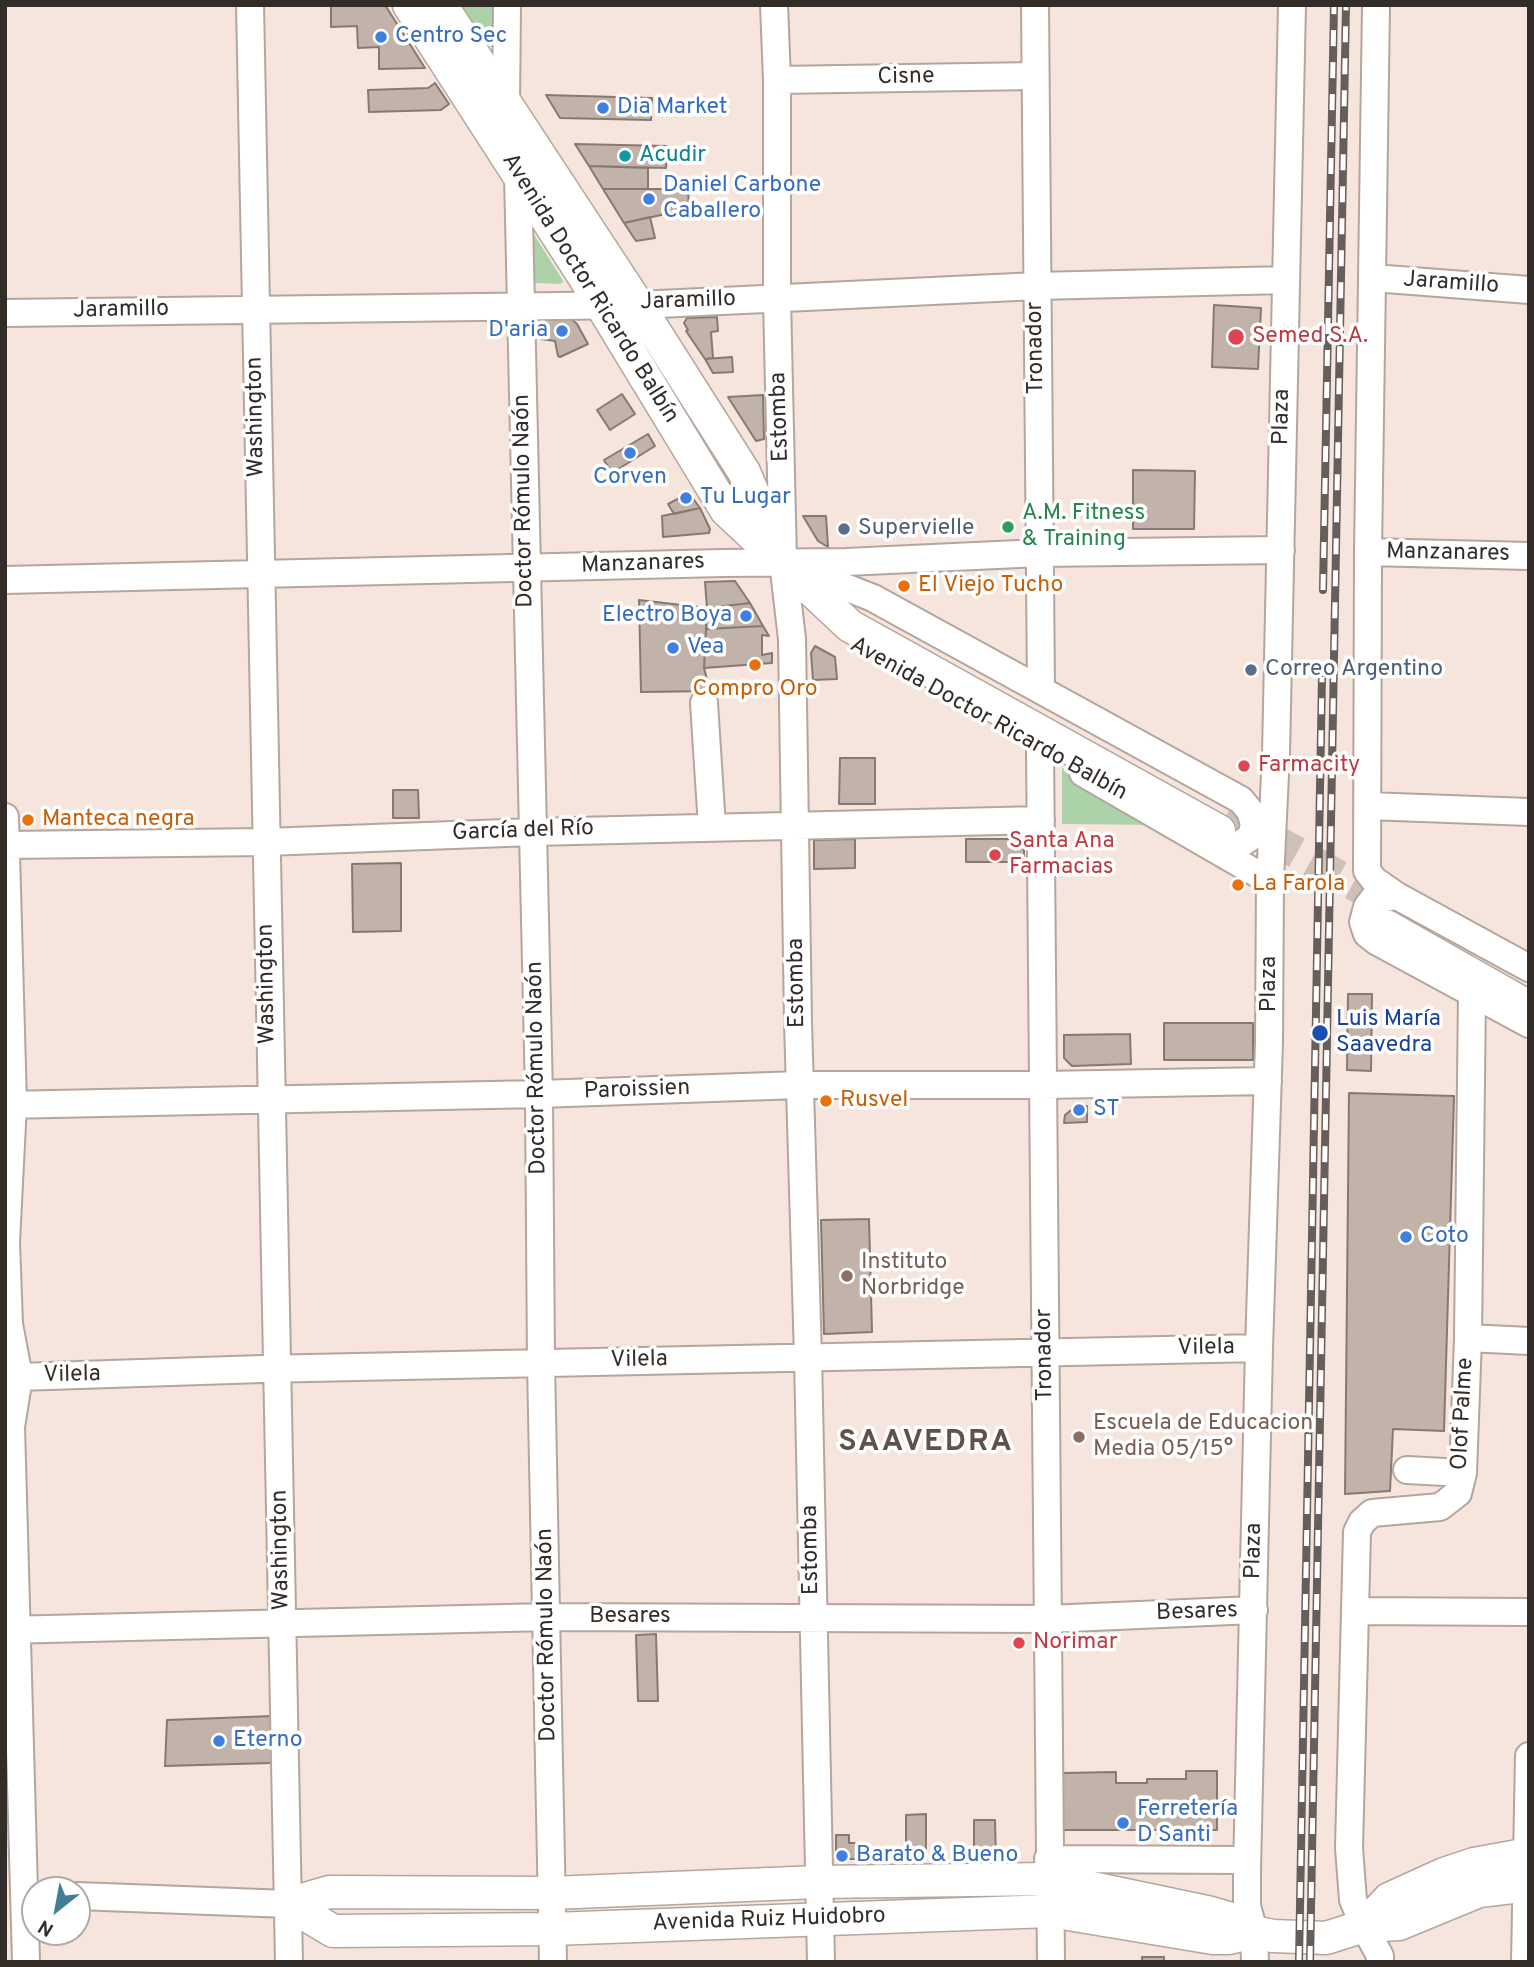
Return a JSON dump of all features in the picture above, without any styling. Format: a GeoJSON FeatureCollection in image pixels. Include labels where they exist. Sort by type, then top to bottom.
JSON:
{"type":"FeatureCollection","features":[{"type":"Feature","properties":{"kind":"main road","name":"Avenida Doctor Ricardo Balbín"},"geometry":{"type":"LineString","coordinates":[[409,5],[601,305],[726,510],[783,562]]}},
{"type":"Feature","properties":{"kind":"main road","name":"Avenida Doctor Ricardo Balbín"},"geometry":{"type":"LineString","coordinates":[[441,5],[638,304],[744,472],[783,562]]}},
{"type":"Feature","properties":{"kind":"main road"},"geometry":{"type":"LineString","coordinates":[[783,562],[1226,824]]}},
{"type":"Feature","properties":{"kind":"main road"},"geometry":{"type":"LineString","coordinates":[[1393,910],[1529,982]]}},
{"type":"Feature","properties":{"kind":"main road"},"geometry":{"type":"LineString","coordinates":[[1393,910],[1529,1007]]}},
{"type":"Feature","properties":{"kind":"main road","name":"Avenida Ruiz Huidobro"},"geometry":{"type":"LineString","coordinates":[[1364,1926],[1389,1899],[1444,1874],[1474,1864],[1528,1854]]}},
{"type":"Feature","properties":{"kind":"main road","name":"Avenida Ruiz Huidobro"},"geometry":{"type":"LineString","coordinates":[[288,1904],[329,1892],[552,1893],[1049,1869],[1228,1918],[1255,1947]]}},
{"type":"Feature","properties":{"kind":"main road","name":"Avenida Ruiz Huidobro"},"geometry":{"type":"LineString","coordinates":[[288,1904],[333,1931],[552,1929],[1050,1911],[1213,1938],[1229,1938],[1255,1947],[1289,1938],[1326,1938],[1364,1926],[1399,1924],[1479,1891],[1528,1885]]}},
{"type":"Feature","properties":{"kind":"street","name":"Washington"},"geometry":{"type":"LineString","coordinates":[[250,5],[289,1962]]}},
{"type":"Feature","properties":{"kind":"street"},"geometry":{"type":"LineString","coordinates":[[506,105],[507,5]]}},
{"type":"Feature","properties":{"kind":"street","name":"Estomba"},"geometry":{"type":"LineString","coordinates":[[774,5],[783,562],[792,639],[821,1962]]}},
{"type":"Feature","properties":{"kind":"street","name":"Tronador"},"geometry":{"type":"LineString","coordinates":[[1035,5],[1041,690]]}},
{"type":"Feature","properties":{"kind":"street","name":"Plaza"},"geometry":{"type":"LineString","coordinates":[[1255,1947],[1247,1906],[1247,1860],[1268,1081],[1270,881],[1292,5]]}},
{"type":"Feature","properties":{"kind":"street"},"geometry":{"type":"LineString","coordinates":[[1376,5],[1368,552],[1367,871],[1393,910]]}},
{"type":"Feature","properties":{"kind":"street","name":"Cisne"},"geometry":{"type":"LineString","coordinates":[[777,80],[1035,76]]}},
{"type":"Feature","properties":{"kind":"street","name":"Doctor Rómulo Naón"},"geometry":{"type":"LineString","coordinates":[[518,174],[539,1094],[541,1363],[553,1962]]}},
{"type":"Feature","properties":{"kind":"street","name":"Jaramillo"},"geometry":{"type":"LineString","coordinates":[[1373,278],[1529,290]]}},
{"type":"Feature","properties":{"kind":"street","name":"Jaramillo"},"geometry":{"type":"LineString","coordinates":[[5,313],[601,305],[1037,286],[1286,280]]}},
{"type":"Feature","properties":{"kind":"street","name":"Manzanares"},"geometry":{"type":"LineString","coordinates":[[5,580],[846,562],[1040,553],[1280,550]]}},
{"type":"Feature","properties":{"kind":"street","name":"Manzanares"},"geometry":{"type":"LineString","coordinates":[[1368,552],[1529,556]]}},
{"type":"Feature","properties":{"kind":"street","name":"Avenida Doctor Ricardo Balbín"},"geometry":{"type":"LineString","coordinates":[[783,562],[873,598],[1041,690],[1226,824],[1270,881]]}},
{"type":"Feature","properties":{"kind":"street","name":"Avenida Doctor Ricardo Balbín"},"geometry":{"type":"LineString","coordinates":[[783,562],[840,637],[1040,748],[1226,824]]}},
{"type":"Feature","properties":{"kind":"street"},"geometry":{"type":"LineString","coordinates":[[704,703],[712,827]]}},
{"type":"Feature","properties":{"kind":"street","name":"Tronador"},"geometry":{"type":"LineString","coordinates":[[1040,748],[1051,1962]]}},
{"type":"Feature","properties":{"kind":"street"},"geometry":{"type":"LineString","coordinates":[[1226,824],[1268,794],[1274,785]]}},
{"type":"Feature","properties":{"kind":"street"},"geometry":{"type":"LineString","coordinates":[[1368,806],[1529,812]]}},
{"type":"Feature","properties":{"kind":"street"},"geometry":{"type":"LineString","coordinates":[[5,817],[7,1329],[19,1377],[8,1423],[11,1630],[21,1894]]}},
{"type":"Feature","properties":{"kind":"street","name":"García del Río"},"geometry":{"type":"LineString","coordinates":[[6,845],[266,842],[796,824],[1041,820]]}},
{"type":"Feature","properties":{"kind":"street"},"geometry":{"type":"LineString","coordinates":[[1529,968],[1373,899],[1367,907],[1363,922],[1367,934],[1376,941],[1529,1024]]}},
{"type":"Feature","properties":{"kind":"street","name":"Olof Palme"},"geometry":{"type":"LineString","coordinates":[[1380,1962],[1380,1956],[1353,1899],[1349,1848],[1357,1532],[1362,1522],[1372,1513],[1440,1507],[1458,1493],[1463,1473],[1468,1338],[1472,993]]}},
{"type":"Feature","properties":{"kind":"street","name":"Paroissien"},"geometry":{"type":"LineString","coordinates":[[8,1107],[800,1085],[1268,1081]]}},
{"type":"Feature","properties":{"kind":"street"},"geometry":{"type":"LineString","coordinates":[[1468,1338],[1529,1341]]}},
{"type":"Feature","properties":{"kind":"street","name":"Vilela"},"geometry":{"type":"LineString","coordinates":[[19,1377],[1259,1348]]}},
{"type":"Feature","properties":{"kind":"street"},"geometry":{"type":"LineString","coordinates":[[1407,1470],[1463,1473]]}},
{"type":"Feature","properties":{"kind":"street","name":"Besares"},"geometry":{"type":"LineString","coordinates":[[11,1630],[548,1617],[1048,1619],[1254,1610]]}},
{"type":"Feature","properties":{"kind":"street"},"geometry":{"type":"LineString","coordinates":[[1355,1611],[1529,1612]]}},
{"type":"Feature","properties":{"kind":"street"},"geometry":{"type":"LineString","coordinates":[[1525,1962],[1529,1756]]}},
{"type":"Feature","properties":{"kind":"street"},"geometry":{"type":"LineString","coordinates":[[1049,1869],[1247,1860]]}},
{"type":"Feature","properties":{"kind":"street","name":"Avenida Ruiz Huidobro"},"geometry":{"type":"LineString","coordinates":[[91,1897],[288,1904]]}},
{"type":"Feature","properties":{"kind":"green space"},"geometry":{"type":"Polygon","coordinates":[[[457,5],[493,5],[494,32],[476,33],[457,5]]]}},
{"type":"Feature","properties":{"kind":"green space"},"geometry":{"type":"Polygon","coordinates":[[[533,233],[562,279],[560,284],[535,283],[531,278],[529,238],[533,233]]]}},
{"type":"Feature","properties":{"kind":"green space"},"geometry":{"type":"Polygon","coordinates":[[[1062,768],[1167,825],[1062,824],[1062,768]]]}},
{"type":"Feature","properties":{"kind":"building","name":"Centro Sec"},"geometry":{"type":"Polygon","coordinates":[[[331,5],[385,5],[425,68],[379,69],[379,47],[358,48],[357,26],[331,27],[331,5]]]}},
{"type":"Feature","properties":{"kind":"building"},"geometry":{"type":"Polygon","coordinates":[[[435,83],[449,104],[441,110],[369,112],[368,90],[428,88],[435,83]]]}},
{"type":"Feature","properties":{"kind":"building","name":"Dia Market"},"geometry":{"type":"Polygon","coordinates":[[[546,95],[652,98],[651,120],[560,118],[546,95]]]}},
{"type":"Feature","properties":{"kind":"building","name":"Acudir"},"geometry":{"type":"Polygon","coordinates":[[[575,144],[667,146],[666,168],[589,166],[575,144]]]}},
{"type":"Feature","properties":{"kind":"building"},"geometry":{"type":"Polygon","coordinates":[[[589,166],[648,168],[648,189],[603,189],[589,166]]]}},
{"type":"Feature","properties":{"kind":"building","name":"Daniel Carbone Caballero"},"geometry":{"type":"Polygon","coordinates":[[[603,189],[688,189],[689,209],[624,223],[603,189]]]}},
{"type":"Feature","properties":{"kind":"building"},"geometry":{"type":"Polygon","coordinates":[[[650,217],[655,238],[636,241],[624,223],[650,217]]]}},
{"type":"Feature","properties":{"kind":"building","name":"Semed S.A."},"geometry":{"type":"Polygon","coordinates":[[[1214,305],[1261,308],[1258,369],[1212,367],[1214,305]]]}},
{"type":"Feature","properties":{"kind":"building","name":"D'aria"},"geometry":{"type":"Polygon","coordinates":[[[569,317],[577,324],[588,344],[560,357],[555,341],[541,339],[545,320],[569,317]]]}},
{"type":"Feature","properties":{"kind":"building"},"geometry":{"type":"Polygon","coordinates":[[[717,317],[718,331],[711,332],[713,358],[705,359],[686,331],[688,330],[684,323],[687,318],[717,317]]]}},
{"type":"Feature","properties":{"kind":"building"},"geometry":{"type":"Polygon","coordinates":[[[732,357],[733,372],[713,373],[705,359],[732,357]]]}},
{"type":"Feature","properties":{"kind":"building"},"geometry":{"type":"Polygon","coordinates":[[[622,394],[635,414],[610,430],[597,410],[622,394]]]}},
{"type":"Feature","properties":{"kind":"building"},"geometry":{"type":"Polygon","coordinates":[[[763,395],[764,439],[756,441],[728,397],[763,395]]]}},
{"type":"Feature","properties":{"kind":"building","name":"Corven"},"geometry":{"type":"Polygon","coordinates":[[[648,434],[655,446],[612,473],[604,460],[648,434]]]}},
{"type":"Feature","properties":{"kind":"building"},"geometry":{"type":"Polygon","coordinates":[[[1133,470],[1195,471],[1194,529],[1133,529],[1133,470]]]}},
{"type":"Feature","properties":{"kind":"building","name":"Tu Lugar"},"geometry":{"type":"Polygon","coordinates":[[[689,493],[700,508],[674,514],[668,504],[689,493]]]}},
{"type":"Feature","properties":{"kind":"building"},"geometry":{"type":"Polygon","coordinates":[[[700,508],[710,529],[709,533],[663,537],[662,516],[700,508]]]}},
{"type":"Feature","properties":{"kind":"building"},"geometry":{"type":"Polygon","coordinates":[[[803,516],[826,516],[828,547],[818,541],[803,516]]]}},
{"type":"Feature","properties":{"kind":"building"},"geometry":{"type":"Polygon","coordinates":[[[735,581],[750,603],[707,608],[705,582],[735,581]]]}},
{"type":"Feature","properties":{"kind":"building","name":"Vea"},"geometry":{"type":"Polygon","coordinates":[[[639,600],[707,608],[704,668],[710,691],[641,692],[639,600]]]}},
{"type":"Feature","properties":{"kind":"building"},"geometry":{"type":"Polygon","coordinates":[[[750,603],[763,626],[706,629],[707,608],[750,603]]]}},
{"type":"Feature","properties":{"kind":"building"},"geometry":{"type":"Polygon","coordinates":[[[763,626],[769,636],[762,635],[762,655],[772,653],[772,663],[704,668],[706,629],[763,626]]]}},
{"type":"Feature","properties":{"kind":"building"},"geometry":{"type":"Polygon","coordinates":[[[815,646],[835,657],[837,679],[813,680],[811,653],[815,646]]]}},
{"type":"Feature","properties":{"kind":"building"},"geometry":{"type":"Polygon","coordinates":[[[840,758],[875,758],[875,804],[839,804],[840,758]]]}},
{"type":"Feature","properties":{"kind":"building"},"geometry":{"type":"Polygon","coordinates":[[[393,790],[418,790],[419,818],[393,818],[393,790]]]}},
{"type":"Feature","properties":{"kind":"building"},"geometry":{"type":"Polygon","coordinates":[[[855,839],[855,868],[814,869],[814,840],[855,839]]]}},
{"type":"Feature","properties":{"kind":"building","name":"Santa Ana Farmacias"},"geometry":{"type":"Polygon","coordinates":[[[966,839],[1014,839],[1024,849],[1024,862],[966,862],[966,839]]]}},
{"type":"Feature","properties":{"kind":"building"},"geometry":{"type":"Polygon","coordinates":[[[401,863],[401,931],[353,932],[352,864],[401,863]]]}},
{"type":"Feature","properties":{"kind":"building"},"geometry":{"type":"Polygon","coordinates":[[[1348,994],[1372,994],[1371,1071],[1347,1070],[1348,994]]]}},
{"type":"Feature","properties":{"kind":"building"},"geometry":{"type":"Polygon","coordinates":[[[1164,1023],[1253,1023],[1253,1060],[1164,1060],[1164,1023]]]}},
{"type":"Feature","properties":{"kind":"building"},"geometry":{"type":"Polygon","coordinates":[[[1130,1034],[1131,1064],[1072,1066],[1064,1058],[1064,1035],[1130,1034]]]}},
{"type":"Feature","properties":{"kind":"building"},"geometry":{"type":"Polygon","coordinates":[[[1349,1093],[1454,1096],[1444,1431],[1393,1429],[1390,1491],[1345,1494],[1349,1093]]]}},
{"type":"Feature","properties":{"kind":"building","name":"ST"},"geometry":{"type":"Polygon","coordinates":[[[1076,1106],[1087,1106],[1087,1122],[1064,1123],[1065,1115],[1076,1106]]]}},
{"type":"Feature","properties":{"kind":"building","name":"Instituto Norbridge"},"geometry":{"type":"Polygon","coordinates":[[[869,1219],[872,1332],[824,1334],[821,1220],[869,1219]]]}},
{"type":"Feature","properties":{"kind":"building"},"geometry":{"type":"Polygon","coordinates":[[[656,1634],[658,1701],[638,1701],[636,1635],[656,1634]]]}},
{"type":"Feature","properties":{"kind":"building","name":"Eterno"},"geometry":{"type":"Polygon","coordinates":[[[273,1716],[271,1763],[165,1766],[167,1720],[273,1716]]]}},
{"type":"Feature","properties":{"kind":"building"},"geometry":{"type":"Polygon","coordinates":[[[1186,1771],[1217,1771],[1217,1830],[1062,1830],[1062,1773],[1116,1772],[1116,1783],[1147,1783],[1147,1779],[1186,1779],[1186,1771]]]}},
{"type":"Feature","properties":{"kind":"building"},"geometry":{"type":"Polygon","coordinates":[[[926,1814],[926,1849],[906,1850],[906,1815],[926,1814]]]}},
{"type":"Feature","properties":{"kind":"building"},"geometry":{"type":"Polygon","coordinates":[[[974,1820],[995,1820],[996,1858],[974,1858],[974,1820]]]}},
{"type":"Feature","properties":{"kind":"building"},"geometry":{"type":"Polygon","coordinates":[[[836,1835],[849,1835],[849,1843],[867,1843],[867,1859],[836,1859],[836,1835]]]}},
{"type":"Feature","properties":{"kind":"building"},"geometry":{"type":"Polygon","coordinates":[[[1142,1957],[1164,1957],[1164,1961],[1223,1962],[1091,1962],[1142,1961],[1142,1957]]]}},
{"type":"Feature","properties":{"kind":"tunnel"},"geometry":{"type":"LineString","coordinates":[[1227,814],[1398,909]]}},
{"type":"Feature","properties":{"kind":"railway"},"geometry":{"type":"LineString","coordinates":[[1323,590],[1334,5]]}},
{"type":"Feature","properties":{"kind":"railway"},"geometry":{"type":"LineString","coordinates":[[1310,1962],[1346,5]]}},
{"type":"Feature","properties":{"kind":"railway"},"geometry":{"type":"LineString","coordinates":[[1299,1962],[1322,677]]}},
{"type":"Feature","properties":{"kind":"place","name":"Centro Sec"},"geometry":{"type":"Point","coordinates":[381,37]}},
{"type":"Feature","properties":{"kind":"place","name":"Dia Market"},"geometry":{"type":"Point","coordinates":[603,108]}},
{"type":"Feature","properties":{"kind":"place","name":"Acudir"},"geometry":{"type":"Point","coordinates":[625,156]}},
{"type":"Feature","properties":{"kind":"place","name":"Daniel Carbone Caballero"},"geometry":{"type":"Point","coordinates":[649,199]}},
{"type":"Feature","properties":{"kind":"place","name":"D'aria"},"geometry":{"type":"Point","coordinates":[562,331]}},
{"type":"Feature","properties":{"kind":"place","name":"Semed S.A."},"geometry":{"type":"Point","coordinates":[1236,337]}},
{"type":"Feature","properties":{"kind":"place","name":"Corven"},"geometry":{"type":"Point","coordinates":[630,453]}},
{"type":"Feature","properties":{"kind":"place","name":"Tu Lugar"},"geometry":{"type":"Point","coordinates":[686,498]}},
{"type":"Feature","properties":{"kind":"place","name":"A.M. Fitness & Training"},"geometry":{"type":"Point","coordinates":[1008,527]}},
{"type":"Feature","properties":{"kind":"place","name":"Supervielle"},"geometry":{"type":"Point","coordinates":[844,529]}},
{"type":"Feature","properties":{"kind":"place","name":"El Viejo Tucho"},"geometry":{"type":"Point","coordinates":[904,586]}},
{"type":"Feature","properties":{"kind":"place","name":"Electro Boya"},"geometry":{"type":"Point","coordinates":[746,616]}},
{"type":"Feature","properties":{"kind":"place","name":"Vea"},"geometry":{"type":"Point","coordinates":[673,648]}},
{"type":"Feature","properties":{"kind":"place","name":"Compro Oro"},"geometry":{"type":"Point","coordinates":[755,665]}},
{"type":"Feature","properties":{"kind":"place","name":"Correo Argentino"},"geometry":{"type":"Point","coordinates":[1251,670]}},
{"type":"Feature","properties":{"kind":"place","name":"Farmacity"},"geometry":{"type":"Point","coordinates":[1244,766]}},
{"type":"Feature","properties":{"kind":"place","name":"Manteca negra"},"geometry":{"type":"Point","coordinates":[28,820]}},
{"type":"Feature","properties":{"kind":"place","name":"Santa Ana Farmacias"},"geometry":{"type":"Point","coordinates":[995,855]}},
{"type":"Feature","properties":{"kind":"place","name":"La Farola"},"geometry":{"type":"Point","coordinates":[1238,885]}},
{"type":"Feature","properties":{"kind":"place","name":"Luis María Saavedra"},"geometry":{"type":"Point","coordinates":[1320,1033]}},
{"type":"Feature","properties":{"kind":"place","name":"Rusvel"},"geometry":{"type":"Point","coordinates":[826,1101]}},
{"type":"Feature","properties":{"kind":"place","name":"ST"},"geometry":{"type":"Point","coordinates":[1079,1110]}},
{"type":"Feature","properties":{"kind":"place","name":"Coto"},"geometry":{"type":"Point","coordinates":[1406,1237]}},
{"type":"Feature","properties":{"kind":"place","name":"Instituto Norbridge"},"geometry":{"type":"Point","coordinates":[847,1276]}},
{"type":"Feature","properties":{"kind":"place","name":"Escuela de Educacion Media 05/15°"},"geometry":{"type":"Point","coordinates":[1079,1437]}},
{"type":"Feature","properties":{"kind":"place","name":"Norimar"},"geometry":{"type":"Point","coordinates":[1019,1643]}},
{"type":"Feature","properties":{"kind":"place","name":"Eterno"},"geometry":{"type":"Point","coordinates":[219,1741]}},
{"type":"Feature","properties":{"kind":"place","name":"Ferretería D Santi"},"geometry":{"type":"Point","coordinates":[1123,1823]}},
{"type":"Feature","properties":{"kind":"place","name":"Barato & Bueno"},"geometry":{"type":"Point","coordinates":[842,1856]}},
{"type":"Feature","properties":{"kind":"district","name":"SAAVEDRA"},"geometry":{"type":"Point","coordinates":[926,1444]}}]}
